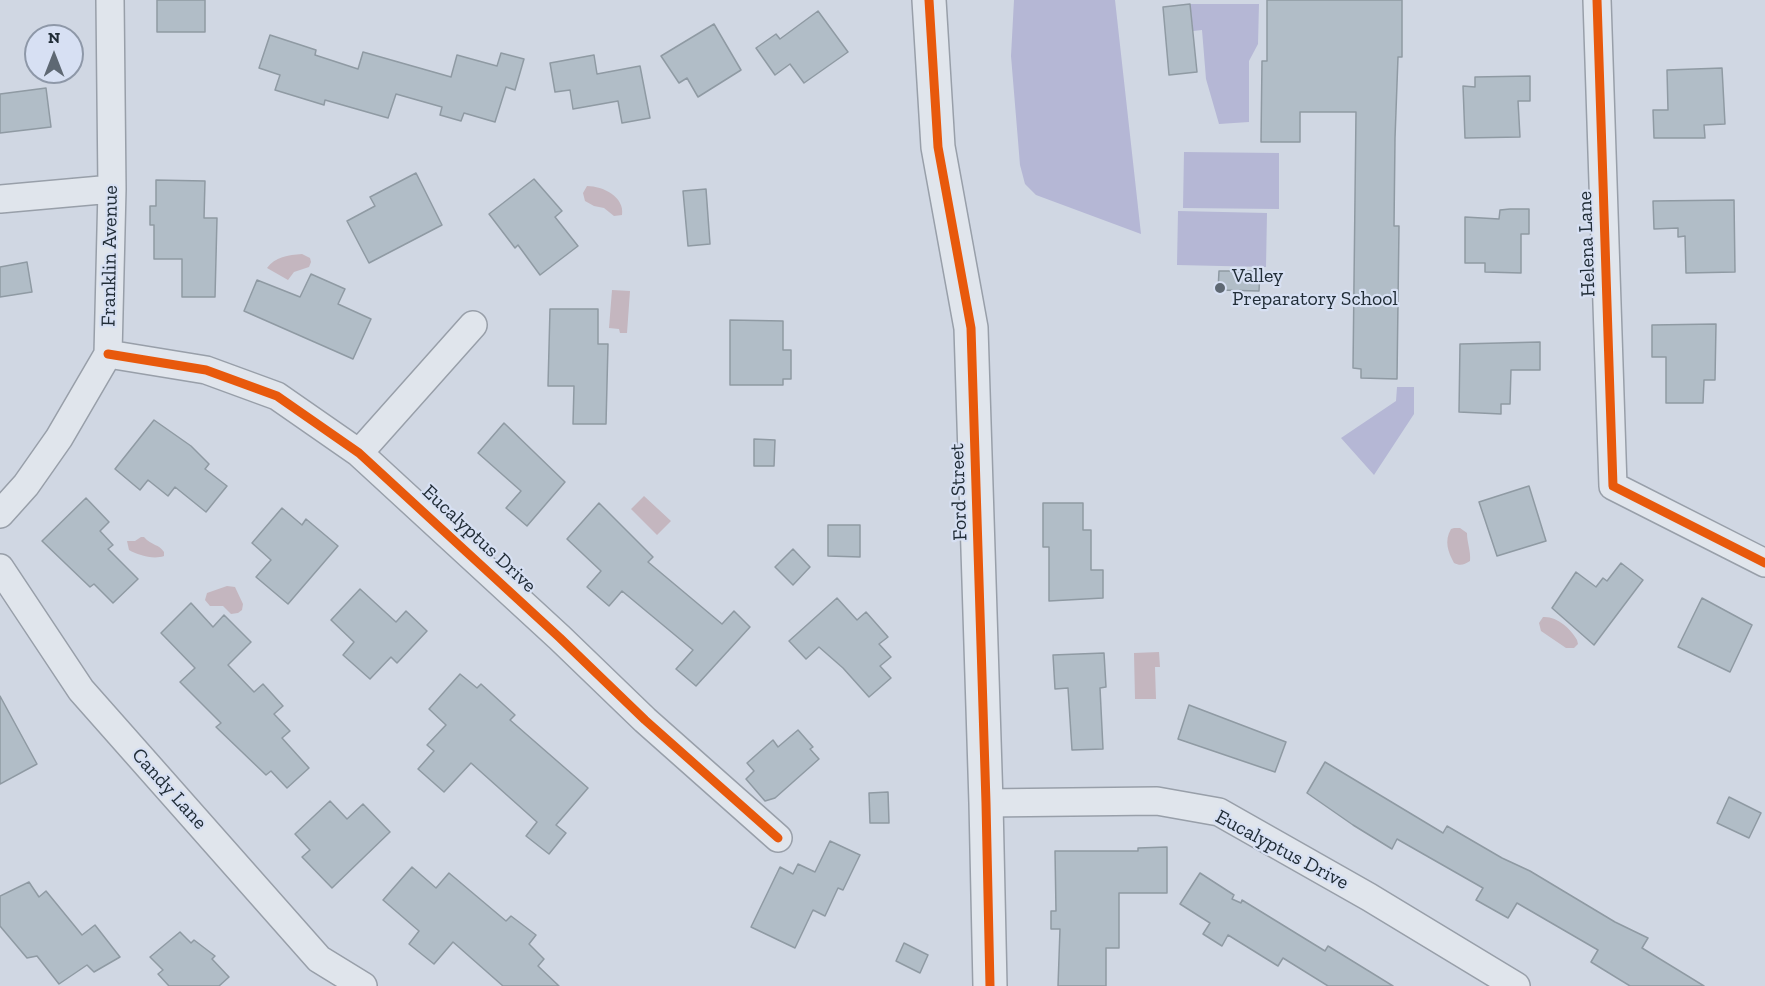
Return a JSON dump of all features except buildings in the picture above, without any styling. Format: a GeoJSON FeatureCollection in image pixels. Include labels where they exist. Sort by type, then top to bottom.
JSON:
{"type":"FeatureCollection","features":[{"type":"Feature","properties":{"kind":"street","name":"Franklin Avenue"},"geometry":{"type":"LineString","coordinates":[[0,514],[26,485],[59,438],[108,354],[112,189],[110,0]]}},
{"type":"Feature","properties":{"kind":"street","name":"Ford Street"},"geometry":{"type":"LineString","coordinates":[[929,0],[938,147],[971,328],[990,986]]}},
{"type":"Feature","properties":{"kind":"street","name":"Helena Lane"},"geometry":{"type":"LineString","coordinates":[[1596,0],[1613,486],[1765,562]]}},
{"type":"Feature","properties":{"kind":"street"},"geometry":{"type":"LineString","coordinates":[[0,199],[112,189]]}},
{"type":"Feature","properties":{"kind":"street"},"geometry":{"type":"LineString","coordinates":[[359,453],[473,325]]}},
{"type":"Feature","properties":{"kind":"street","name":"Eucalyptus Drive"},"geometry":{"type":"LineString","coordinates":[[108,354],[206,370],[278,396],[359,453],[560,638],[645,720],[778,838]]}},
{"type":"Feature","properties":{"kind":"street","name":"Candy Lane"},"geometry":{"type":"LineString","coordinates":[[0,568],[81,690],[319,959],[363,986]]}},
{"type":"Feature","properties":{"kind":"street","name":"Eucalyptus Drive"},"geometry":{"type":"LineString","coordinates":[[986,803],[1157,801],[1219,812],[1369,897],[1516,986]]}},
{"type":"Feature","properties":{"kind":"shaded area"},"geometry":{"type":"Polygon","coordinates":[[[1014,0],[1115,0],[1141,234],[1036,195],[1025,184],[1020,165],[1011,56],[1014,0]]]}},
{"type":"Feature","properties":{"kind":"shaded area"},"geometry":{"type":"Polygon","coordinates":[[[1190,4],[1259,4],[1258,44],[1249,61],[1249,122],[1219,124],[1206,79],[1202,30],[1193,31],[1190,4]]]}},
{"type":"Feature","properties":{"kind":"shaded area"},"geometry":{"type":"Polygon","coordinates":[[[1184,152],[1279,153],[1279,209],[1183,208],[1184,152]]]}},
{"type":"Feature","properties":{"kind":"shaded area"},"geometry":{"type":"Polygon","coordinates":[[[587,186],[600,188],[612,194],[620,203],[622,215],[614,216],[604,208],[585,201],[583,193],[587,186]]]}},
{"type":"Feature","properties":{"kind":"shaded area"},"geometry":{"type":"Polygon","coordinates":[[[1178,211],[1267,213],[1266,267],[1177,265],[1178,211]]]}},
{"type":"Feature","properties":{"kind":"shaded area"},"geometry":{"type":"Polygon","coordinates":[[[302,254],[310,258],[309,267],[294,272],[288,280],[267,268],[282,257],[302,254]]]}},
{"type":"Feature","properties":{"kind":"shaded area"},"geometry":{"type":"Polygon","coordinates":[[[612,290],[630,291],[627,333],[620,333],[619,329],[609,328],[612,290]]]}},
{"type":"Feature","properties":{"kind":"shaded area"},"geometry":{"type":"Polygon","coordinates":[[[1397,387],[1414,387],[1414,414],[1374,475],[1341,438],[1396,401],[1397,387]]]}},
{"type":"Feature","properties":{"kind":"shaded area"},"geometry":{"type":"Polygon","coordinates":[[[644,496],[671,521],[657,535],[631,509],[644,496]]]}},
{"type":"Feature","properties":{"kind":"shaded area"},"geometry":{"type":"Polygon","coordinates":[[[1460,528],[1467,533],[1470,561],[1464,564],[1454,563],[1449,551],[1447,542],[1451,529],[1460,528]]]}},
{"type":"Feature","properties":{"kind":"shaded area"},"geometry":{"type":"Polygon","coordinates":[[[141,537],[160,548],[164,556],[146,556],[129,550],[127,541],[135,541],[141,537]]]}},
{"type":"Feature","properties":{"kind":"shaded area"},"geometry":{"type":"Polygon","coordinates":[[[227,586],[235,587],[243,604],[242,610],[238,613],[231,614],[223,606],[210,606],[205,600],[207,593],[227,586]]]}},
{"type":"Feature","properties":{"kind":"shaded area"},"geometry":{"type":"Polygon","coordinates":[[[1543,617],[1563,624],[1578,644],[1574,648],[1566,648],[1541,631],[1539,623],[1543,617]]]}},
{"type":"Feature","properties":{"kind":"shaded area"},"geometry":{"type":"Polygon","coordinates":[[[1159,652],[1160,667],[1155,667],[1156,699],[1135,699],[1134,653],[1159,652]]]}},
{"type":"Feature","properties":{"kind":"cycle path"},"geometry":{"type":"LineString","coordinates":[[929,0],[938,147],[971,328],[990,986]]}},
{"type":"Feature","properties":{"kind":"cycle path"},"geometry":{"type":"LineString","coordinates":[[1597,0],[1613,486],[1765,563]]}},
{"type":"Feature","properties":{"kind":"cycle path"},"geometry":{"type":"LineString","coordinates":[[108,354],[206,370],[277,396],[359,453],[560,638],[645,720],[778,838]]}},
{"type":"Feature","properties":{"kind":"place","name":"Valley Preparatory School"},"geometry":{"type":"Point","coordinates":[1220,288]}}]}
